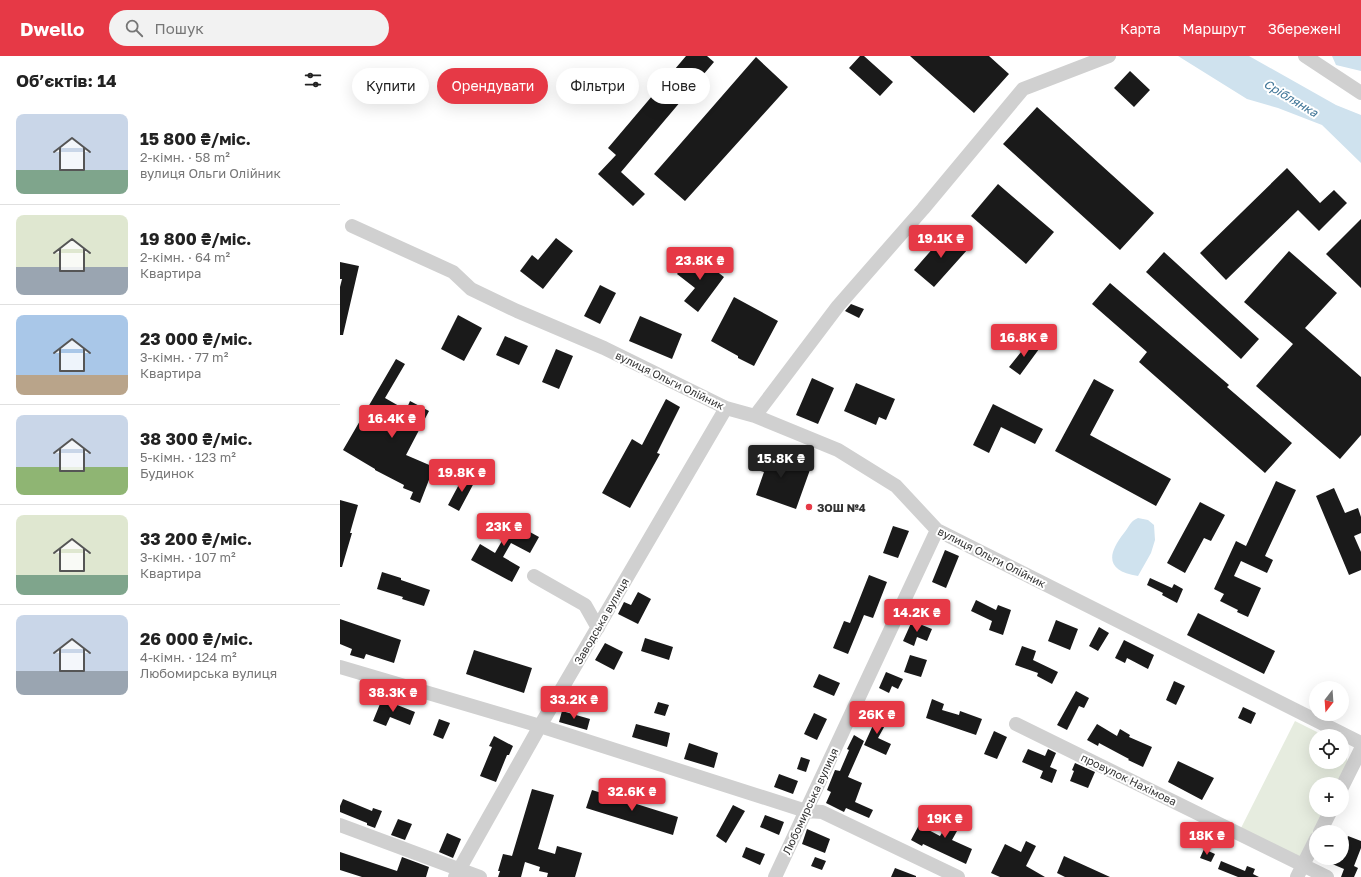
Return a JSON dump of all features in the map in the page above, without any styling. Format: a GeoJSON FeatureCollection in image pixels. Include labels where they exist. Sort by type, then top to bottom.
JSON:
{"type":"FeatureCollection","features":[{"type":"Feature","properties":{"kind":"street"},"geometry":{"type":"LineString","coordinates":[[755,416],[838,306],[923,209],[1023,89],[1108,56]]}},
{"type":"Feature","properties":{"kind":"street"},"geometry":{"type":"LineString","coordinates":[[1305,56],[1361,93]]}},
{"type":"Feature","properties":{"kind":"street","name":"вулиця Ольги Олійник"},"geometry":{"type":"LineString","coordinates":[[352,226],[453,272],[471,288],[517,311],[604,348],[726,408],[755,416],[838,450],[896,486],[937,530],[1361,744]]}},
{"type":"Feature","properties":{"kind":"street","name":"Заводська вулиця"},"geometry":{"type":"LineString","coordinates":[[457,873],[540,726],[726,408]]}},
{"type":"Feature","properties":{"kind":"street","name":"Любомирська вулиця"},"geometry":{"type":"LineString","coordinates":[[775,877],[937,530]]}},
{"type":"Feature","properties":{"kind":"street"},"geometry":{"type":"LineString","coordinates":[[534,576],[585,605],[598,628]]}},
{"type":"Feature","properties":{"kind":"street"},"geometry":{"type":"LineString","coordinates":[[340,667],[540,726],[806,811],[822,812],[958,877]]}},
{"type":"Feature","properties":{"kind":"street","name":"провулок Нахімова"},"geometry":{"type":"LineString","coordinates":[[1016,724],[1304,864],[1327,877]]}},
{"type":"Feature","properties":{"kind":"street"},"geometry":{"type":"LineString","coordinates":[[1347,777],[1361,749]]}},
{"type":"Feature","properties":{"kind":"street"},"geometry":{"type":"LineString","coordinates":[[340,825],[457,873],[480,877]]}},
{"type":"Feature","properties":{"kind":"street"},"geometry":{"type":"LineString","coordinates":[[1297,877],[1309,854]]}},
{"type":"Feature","properties":{"kind":"shaded area"},"geometry":{"type":"Polygon","coordinates":[[[1295,721],[1311,729],[1309,729],[1309,769],[1345,769],[1341,777],[1309,777],[1309,817],[1322,817],[1318,825],[1309,825],[1309,842],[1301,858],[1241,828],[1295,721]]]}},
{"type":"Feature","properties":{"kind":"water","name":"Сріблянка"},"geometry":{"type":"Polygon","coordinates":[[[1178,56],[1249,56],[1336,105],[1361,115],[1361,163],[1322,125],[1278,108],[1247,99],[1178,56]]]}},
{"type":"Feature","properties":{"kind":"water"},"geometry":{"type":"Polygon","coordinates":[[[1332,56],[1361,56],[1361,71],[1336,65],[1332,56]]]}},
{"type":"Feature","properties":{"kind":"water"},"geometry":{"type":"Polygon","coordinates":[[[1138,518],[1148,520],[1154,525],[1155,540],[1151,553],[1138,576],[1128,574],[1115,566],[1112,555],[1118,541],[1131,523],[1138,518]]]}},
{"type":"Feature","properties":{"kind":"building"},"geometry":{"type":"Polygon","coordinates":[[[686,56],[707,56],[714,62],[709,68],[676,68],[686,56]]]}},
{"type":"Feature","properties":{"kind":"building"},"geometry":{"type":"Polygon","coordinates":[[[860,56],[864,56],[893,82],[880,96],[849,68],[860,56]]]}},
{"type":"Feature","properties":{"kind":"building"},"geometry":{"type":"Polygon","coordinates":[[[910,56],[989,56],[1009,74],[974,113],[910,56]]]}},
{"type":"Feature","properties":{"kind":"building"},"geometry":{"type":"Polygon","coordinates":[[[756,57],[788,87],[685,201],[654,174],[756,57]]]}},
{"type":"Feature","properties":{"kind":"building"},"geometry":{"type":"Polygon","coordinates":[[[1130,71],[1150,90],[1134,107],[1114,88],[1130,71]]]}},
{"type":"Feature","properties":{"kind":"building"},"geometry":{"type":"Polygon","coordinates":[[[647,102],[647,104],[678,104],[621,172],[645,194],[633,206],[598,174],[616,155],[608,148],[647,102]]]}},
{"type":"Feature","properties":{"kind":"building"},"geometry":{"type":"Polygon","coordinates":[[[1037,107],[1154,213],[1120,250],[1003,144],[1037,107]]]}},
{"type":"Feature","properties":{"kind":"building"},"geometry":{"type":"Polygon","coordinates":[[[1287,168],[1320,203],[1334,190],[1347,203],[1319,231],[1298,210],[1226,280],[1200,253],[1287,168]]]}},
{"type":"Feature","properties":{"kind":"building"},"geometry":{"type":"Polygon","coordinates":[[[998,184],[1054,232],[1026,264],[971,216],[998,184]]]}},
{"type":"Feature","properties":{"kind":"building"},"geometry":{"type":"Polygon","coordinates":[[[1361,219],[1361,288],[1326,254],[1361,219]]]}},
{"type":"Feature","properties":{"kind":"building"},"geometry":{"type":"Polygon","coordinates":[[[948,231],[968,249],[934,287],[914,270],[948,231]]]}},
{"type":"Feature","properties":{"kind":"building"},"geometry":{"type":"Polygon","coordinates":[[[556,238],[573,251],[543,289],[520,271],[532,255],[538,260],[556,238]]]}},
{"type":"Feature","properties":{"kind":"building"},"geometry":{"type":"Polygon","coordinates":[[[1289,251],[1337,293],[1305,328],[1361,377],[1361,435],[1340,459],[1256,386],[1293,344],[1244,302],[1289,251]]]}},
{"type":"Feature","properties":{"kind":"building"},"geometry":{"type":"Polygon","coordinates":[[[1164,252],[1259,339],[1241,359],[1146,272],[1164,252]]]}},
{"type":"Feature","properties":{"kind":"building"},"geometry":{"type":"Polygon","coordinates":[[[693,253],[724,277],[698,312],[684,301],[695,288],[677,274],[693,253]]]}},
{"type":"Feature","properties":{"kind":"building"},"geometry":{"type":"Polygon","coordinates":[[[340,262],[359,266],[343,335],[340,335],[340,287],[342,279],[340,279],[340,262]]]}},
{"type":"Feature","properties":{"kind":"building"},"geometry":{"type":"Polygon","coordinates":[[[1110,283],[1229,385],[1227,387],[1292,443],[1265,473],[1139,362],[1147,352],[1092,304],[1110,283]]]}},
{"type":"Feature","properties":{"kind":"building"},"geometry":{"type":"Polygon","coordinates":[[[600,285],[616,293],[600,324],[584,316],[600,285]]]}},
{"type":"Feature","properties":{"kind":"building"},"geometry":{"type":"Polygon","coordinates":[[[734,297],[778,321],[754,366],[711,341],[734,297]]]}},
{"type":"Feature","properties":{"kind":"building"},"geometry":{"type":"Polygon","coordinates":[[[851,304],[864,309],[859,318],[845,311],[851,304]]]}},
{"type":"Feature","properties":{"kind":"building"},"geometry":{"type":"Polygon","coordinates":[[[458,315],[482,328],[464,361],[441,349],[458,315]]]}},
{"type":"Feature","properties":{"kind":"building"},"geometry":{"type":"Polygon","coordinates":[[[640,316],[682,334],[672,359],[629,341],[640,316]]]}},
{"type":"Feature","properties":{"kind":"building"},"geometry":{"type":"Polygon","coordinates":[[[505,336],[528,346],[519,365],[496,355],[505,336]]]}},
{"type":"Feature","properties":{"kind":"building"},"geometry":{"type":"Polygon","coordinates":[[[1029,342],[1039,349],[1020,375],[1009,367],[1029,342]]]}},
{"type":"Feature","properties":{"kind":"building"},"geometry":{"type":"Polygon","coordinates":[[[556,349],[573,356],[559,389],[542,382],[556,349]]]}},
{"type":"Feature","properties":{"kind":"building"},"geometry":{"type":"Polygon","coordinates":[[[396,359],[405,364],[385,398],[406,410],[410,401],[429,411],[406,455],[434,467],[420,503],[410,499],[413,492],[403,488],[404,485],[375,470],[343,450],[396,359]]]}},
{"type":"Feature","properties":{"kind":"building"},"geometry":{"type":"Polygon","coordinates":[[[812,378],[834,388],[818,424],[796,415],[812,378]]]}},
{"type":"Feature","properties":{"kind":"building"},"geometry":{"type":"Polygon","coordinates":[[[1094,379],[1114,390],[1090,435],[1171,479],[1156,506],[1055,451],[1094,379]]]}},
{"type":"Feature","properties":{"kind":"building"},"geometry":{"type":"Polygon","coordinates":[[[856,383],[895,399],[886,420],[879,417],[876,425],[844,411],[856,383]]]}},
{"type":"Feature","properties":{"kind":"building"},"geometry":{"type":"Polygon","coordinates":[[[666,399],[680,407],[657,453],[660,454],[630,508],[602,493],[632,439],[642,445],[666,399]]]}},
{"type":"Feature","properties":{"kind":"building"},"geometry":{"type":"Polygon","coordinates":[[[993,404],[1043,429],[1035,444],[1001,427],[989,453],[973,445],[993,404]]]}},
{"type":"Feature","properties":{"kind":"building"},"geometry":{"type":"Polygon","coordinates":[[[761,449],[811,467],[796,509],[756,495],[764,472],[754,469],[761,449]]]}},
{"type":"Feature","properties":{"kind":"building"},"geometry":{"type":"Polygon","coordinates":[[[464,475],[475,481],[459,511],[448,505],[464,475]]]}},
{"type":"Feature","properties":{"kind":"building"},"geometry":{"type":"Polygon","coordinates":[[[1276,481],[1296,490],[1265,556],[1273,560],[1267,573],[1241,561],[1234,576],[1261,588],[1248,617],[1220,601],[1224,594],[1214,589],[1236,541],[1246,546],[1276,481]]]}},
{"type":"Feature","properties":{"kind":"building"},"geometry":{"type":"Polygon","coordinates":[[[1334,488],[1345,513],[1358,508],[1361,517],[1361,533],[1354,536],[1361,552],[1361,570],[1349,575],[1316,496],[1334,488]]]}},
{"type":"Feature","properties":{"kind":"building"},"geometry":{"type":"Polygon","coordinates":[[[340,500],[358,505],[342,567],[340,567],[340,500]]]}},
{"type":"Feature","properties":{"kind":"building"},"geometry":{"type":"Polygon","coordinates":[[[1200,502],[1225,515],[1211,541],[1204,538],[1185,573],[1167,563],[1200,502]]]}},
{"type":"Feature","properties":{"kind":"building"},"geometry":{"type":"Polygon","coordinates":[[[495,513],[539,537],[530,553],[511,543],[503,557],[520,567],[512,582],[471,560],[480,544],[495,553],[503,539],[486,529],[495,513]]]}},
{"type":"Feature","properties":{"kind":"building"},"geometry":{"type":"Polygon","coordinates":[[[893,526],[909,531],[898,558],[883,553],[893,526]]]}},
{"type":"Feature","properties":{"kind":"building"},"geometry":{"type":"Polygon","coordinates":[[[945,550],[959,556],[946,588],[932,582],[945,550]]]}},
{"type":"Feature","properties":{"kind":"building"},"geometry":{"type":"Polygon","coordinates":[[[382,572],[430,590],[424,606],[402,599],[403,597],[377,589],[382,572]]]}},
{"type":"Feature","properties":{"kind":"building"},"geometry":{"type":"Polygon","coordinates":[[[869,575],[887,582],[873,618],[864,615],[848,654],[833,648],[844,621],[850,623],[869,575]]]}},
{"type":"Feature","properties":{"kind":"building"},"geometry":{"type":"Polygon","coordinates":[[[1150,578],[1172,588],[1174,584],[1183,589],[1177,603],[1162,595],[1163,593],[1147,585],[1150,578]]]}},
{"type":"Feature","properties":{"kind":"building"},"geometry":{"type":"Polygon","coordinates":[[[638,592],[651,599],[638,624],[618,614],[624,602],[631,605],[638,592]]]}},
{"type":"Feature","properties":{"kind":"building"},"geometry":{"type":"Polygon","coordinates":[[[976,600],[996,610],[998,605],[1011,610],[1003,635],[989,630],[992,621],[971,611],[976,600]]]}},
{"type":"Feature","properties":{"kind":"building"},"geometry":{"type":"Polygon","coordinates":[[[1198,613],[1275,651],[1264,674],[1187,635],[1198,613]]]}},
{"type":"Feature","properties":{"kind":"building"},"geometry":{"type":"Polygon","coordinates":[[[340,619],[401,640],[394,663],[366,654],[364,659],[350,655],[352,649],[340,644],[340,619]]]}},
{"type":"Feature","properties":{"kind":"building"},"geometry":{"type":"Polygon","coordinates":[[[1056,620],[1078,629],[1070,650],[1048,641],[1056,620]]]}},
{"type":"Feature","properties":{"kind":"building"},"geometry":{"type":"Polygon","coordinates":[[[912,621],[932,629],[927,641],[917,637],[914,646],[903,641],[912,621]]]}},
{"type":"Feature","properties":{"kind":"building"},"geometry":{"type":"Polygon","coordinates":[[[1099,627],[1109,633],[1098,651],[1089,646],[1099,627]]]}},
{"type":"Feature","properties":{"kind":"building"},"geometry":{"type":"Polygon","coordinates":[[[645,638],[673,647],[669,660],[641,651],[645,638]]]}},
{"type":"Feature","properties":{"kind":"building"},"geometry":{"type":"Polygon","coordinates":[[[1124,640],[1154,655],[1148,669],[1127,658],[1125,663],[1115,658],[1124,640]]]}},
{"type":"Feature","properties":{"kind":"building"},"geometry":{"type":"Polygon","coordinates":[[[605,643],[623,652],[614,670],[595,660],[605,643]]]}},
{"type":"Feature","properties":{"kind":"building"},"geometry":{"type":"Polygon","coordinates":[[[1022,646],[1036,651],[1033,660],[1058,672],[1052,684],[1037,676],[1038,673],[1015,665],[1022,646]]]}},
{"type":"Feature","properties":{"kind":"building"},"geometry":{"type":"Polygon","coordinates":[[[474,650],[532,668],[524,693],[466,674],[474,650]]]}},
{"type":"Feature","properties":{"kind":"building"},"geometry":{"type":"Polygon","coordinates":[[[910,655],[927,660],[921,677],[904,672],[910,655]]]}},
{"type":"Feature","properties":{"kind":"building"},"geometry":{"type":"Polygon","coordinates":[[[886,672],[903,679],[898,689],[892,686],[889,693],[879,688],[886,672]]]}},
{"type":"Feature","properties":{"kind":"building"},"geometry":{"type":"Polygon","coordinates":[[[819,674],[840,683],[834,696],[813,687],[819,674]]]}},
{"type":"Feature","properties":{"kind":"building"},"geometry":{"type":"Polygon","coordinates":[[[1174,681],[1185,686],[1176,705],[1166,700],[1174,681]]]}},
{"type":"Feature","properties":{"kind":"building"},"geometry":{"type":"Polygon","coordinates":[[[1076,691],[1089,698],[1084,708],[1079,706],[1067,730],[1057,725],[1076,691]]]}},
{"type":"Feature","properties":{"kind":"building"},"geometry":{"type":"Polygon","coordinates":[[[382,699],[415,712],[410,725],[390,717],[386,726],[373,721],[382,699]]]}},
{"type":"Feature","properties":{"kind":"building"},"geometry":{"type":"Polygon","coordinates":[[[932,699],[944,704],[942,710],[959,715],[960,711],[982,719],[976,735],[926,718],[932,699]]]}},
{"type":"Feature","properties":{"kind":"building"},"geometry":{"type":"Polygon","coordinates":[[[658,702],[669,705],[665,716],[654,713],[658,702]]]}},
{"type":"Feature","properties":{"kind":"building"},"geometry":{"type":"Polygon","coordinates":[[[1243,707],[1256,713],[1251,724],[1238,718],[1243,707]]]}},
{"type":"Feature","properties":{"kind":"building"},"geometry":{"type":"Polygon","coordinates":[[[562,711],[590,719],[587,730],[559,722],[562,711]]]}},
{"type":"Feature","properties":{"kind":"building"},"geometry":{"type":"Polygon","coordinates":[[[873,712],[888,720],[878,738],[891,744],[886,755],[864,745],[874,723],[869,720],[873,712]]]}},
{"type":"Feature","properties":{"kind":"building"},"geometry":{"type":"Polygon","coordinates":[[[814,713],[827,719],[817,740],[804,734],[814,713]]]}},
{"type":"Feature","properties":{"kind":"building"},"geometry":{"type":"Polygon","coordinates":[[[439,719],[450,723],[443,739],[433,735],[439,719]]]}},
{"type":"Feature","properties":{"kind":"building"},"geometry":{"type":"Polygon","coordinates":[[[636,724],[670,733],[667,747],[632,737],[636,724]]]}},
{"type":"Feature","properties":{"kind":"building"},"geometry":{"type":"Polygon","coordinates":[[[1097,724],[1117,736],[1120,729],[1130,735],[1129,737],[1152,747],[1143,767],[1099,743],[1098,746],[1087,740],[1097,724]]]}},
{"type":"Feature","properties":{"kind":"building"},"geometry":{"type":"Polygon","coordinates":[[[994,731],[1007,737],[997,759],[984,754],[994,731]]]}},
{"type":"Feature","properties":{"kind":"building"},"geometry":{"type":"Polygon","coordinates":[[[854,735],[864,741],[848,777],[862,783],[855,802],[873,810],[869,818],[846,808],[844,812],[826,803],[831,792],[827,790],[835,770],[840,771],[849,750],[847,749],[854,735]]]}},
{"type":"Feature","properties":{"kind":"building"},"geometry":{"type":"Polygon","coordinates":[[[494,736],[513,746],[509,755],[507,755],[496,782],[480,776],[492,747],[489,746],[494,736]]]}},
{"type":"Feature","properties":{"kind":"building"},"geometry":{"type":"Polygon","coordinates":[[[689,743],[718,753],[714,768],[684,759],[689,743]]]}},
{"type":"Feature","properties":{"kind":"building"},"geometry":{"type":"Polygon","coordinates":[[[1028,749],[1045,756],[1048,749],[1056,753],[1050,767],[1057,770],[1052,783],[1040,778],[1043,771],[1022,762],[1028,749]]]}},
{"type":"Feature","properties":{"kind":"building"},"geometry":{"type":"Polygon","coordinates":[[[801,757],[810,760],[806,772],[797,769],[801,757]]]}},
{"type":"Feature","properties":{"kind":"building"},"geometry":{"type":"Polygon","coordinates":[[[1178,761],[1214,778],[1202,800],[1168,782],[1178,761]]]}},
{"type":"Feature","properties":{"kind":"building"},"geometry":{"type":"Polygon","coordinates":[[[1075,763],[1095,772],[1088,788],[1070,781],[1075,763]]]}},
{"type":"Feature","properties":{"kind":"building"},"geometry":{"type":"Polygon","coordinates":[[[779,774],[798,781],[793,794],[774,787],[779,774]]]}},
{"type":"Feature","properties":{"kind":"building"},"geometry":{"type":"Polygon","coordinates":[[[532,789],[554,795],[538,849],[555,854],[557,846],[582,853],[575,877],[547,877],[548,873],[539,871],[540,867],[525,862],[521,877],[498,877],[500,871],[498,871],[503,854],[512,856],[532,789]]]}},
{"type":"Feature","properties":{"kind":"building"},"geometry":{"type":"Polygon","coordinates":[[[592,790],[678,817],[673,835],[586,808],[592,790]]]}},
{"type":"Feature","properties":{"kind":"building"},"geometry":{"type":"Polygon","coordinates":[[[343,799],[372,811],[373,808],[382,811],[375,828],[367,825],[367,823],[340,812],[340,806],[343,799]]]}},
{"type":"Feature","properties":{"kind":"building"},"geometry":{"type":"Polygon","coordinates":[[[733,805],[745,811],[726,843],[716,836],[733,805]]]}},
{"type":"Feature","properties":{"kind":"building"},"geometry":{"type":"Polygon","coordinates":[[[957,808],[967,813],[952,840],[972,849],[966,864],[911,840],[919,825],[940,836],[943,831],[944,832],[957,808]]]}},
{"type":"Feature","properties":{"kind":"building"},"geometry":{"type":"Polygon","coordinates":[[[765,815],[784,822],[779,835],[760,827],[765,815]]]}},
{"type":"Feature","properties":{"kind":"building"},"geometry":{"type":"Polygon","coordinates":[[[398,819],[412,824],[405,840],[391,835],[398,819]]]}},
{"type":"Feature","properties":{"kind":"building"},"geometry":{"type":"Polygon","coordinates":[[[807,829],[830,839],[825,853],[802,844],[807,829]]]}},
{"type":"Feature","properties":{"kind":"building"},"geometry":{"type":"Polygon","coordinates":[[[447,833],[461,839],[453,858],[439,852],[447,833]]]}},
{"type":"Feature","properties":{"kind":"building"},"geometry":{"type":"Polygon","coordinates":[[[1349,836],[1361,841],[1361,848],[1354,866],[1358,868],[1354,877],[1341,877],[1344,869],[1335,865],[1349,865],[1349,836]]]}},
{"type":"Feature","properties":{"kind":"building"},"geometry":{"type":"Polygon","coordinates":[[[1026,841],[1036,846],[1026,866],[1045,877],[1000,877],[991,873],[1005,844],[1021,852],[1026,841]]]}},
{"type":"Feature","properties":{"kind":"building"},"geometry":{"type":"Polygon","coordinates":[[[746,847],[765,854],[760,865],[742,857],[746,847]]]}},
{"type":"Feature","properties":{"kind":"building"},"geometry":{"type":"Polygon","coordinates":[[[1204,849],[1215,854],[1211,862],[1200,858],[1204,849]]]}},
{"type":"Feature","properties":{"kind":"building"},"geometry":{"type":"Polygon","coordinates":[[[340,852],[397,871],[402,857],[429,867],[426,877],[362,877],[340,870],[340,852]]]}},
{"type":"Feature","properties":{"kind":"building"},"geometry":{"type":"Polygon","coordinates":[[[1064,856],[1110,877],[1065,877],[1057,873],[1064,856]]]}},
{"type":"Feature","properties":{"kind":"building"},"geometry":{"type":"Polygon","coordinates":[[[815,857],[826,861],[822,870],[811,866],[815,857]]]}},
{"type":"Feature","properties":{"kind":"building"},"geometry":{"type":"Polygon","coordinates":[[[1221,861],[1245,871],[1247,866],[1255,869],[1253,874],[1259,877],[1238,877],[1218,869],[1221,861]]]}},
{"type":"Feature","properties":{"kind":"building"},"geometry":{"type":"Polygon","coordinates":[[[895,868],[916,876],[916,877],[891,877],[895,868]]]}},
{"type":"Feature","properties":{"kind":"place","name":"ЗОШ №4"},"geometry":{"type":"Point","coordinates":[809,507]}}]}
